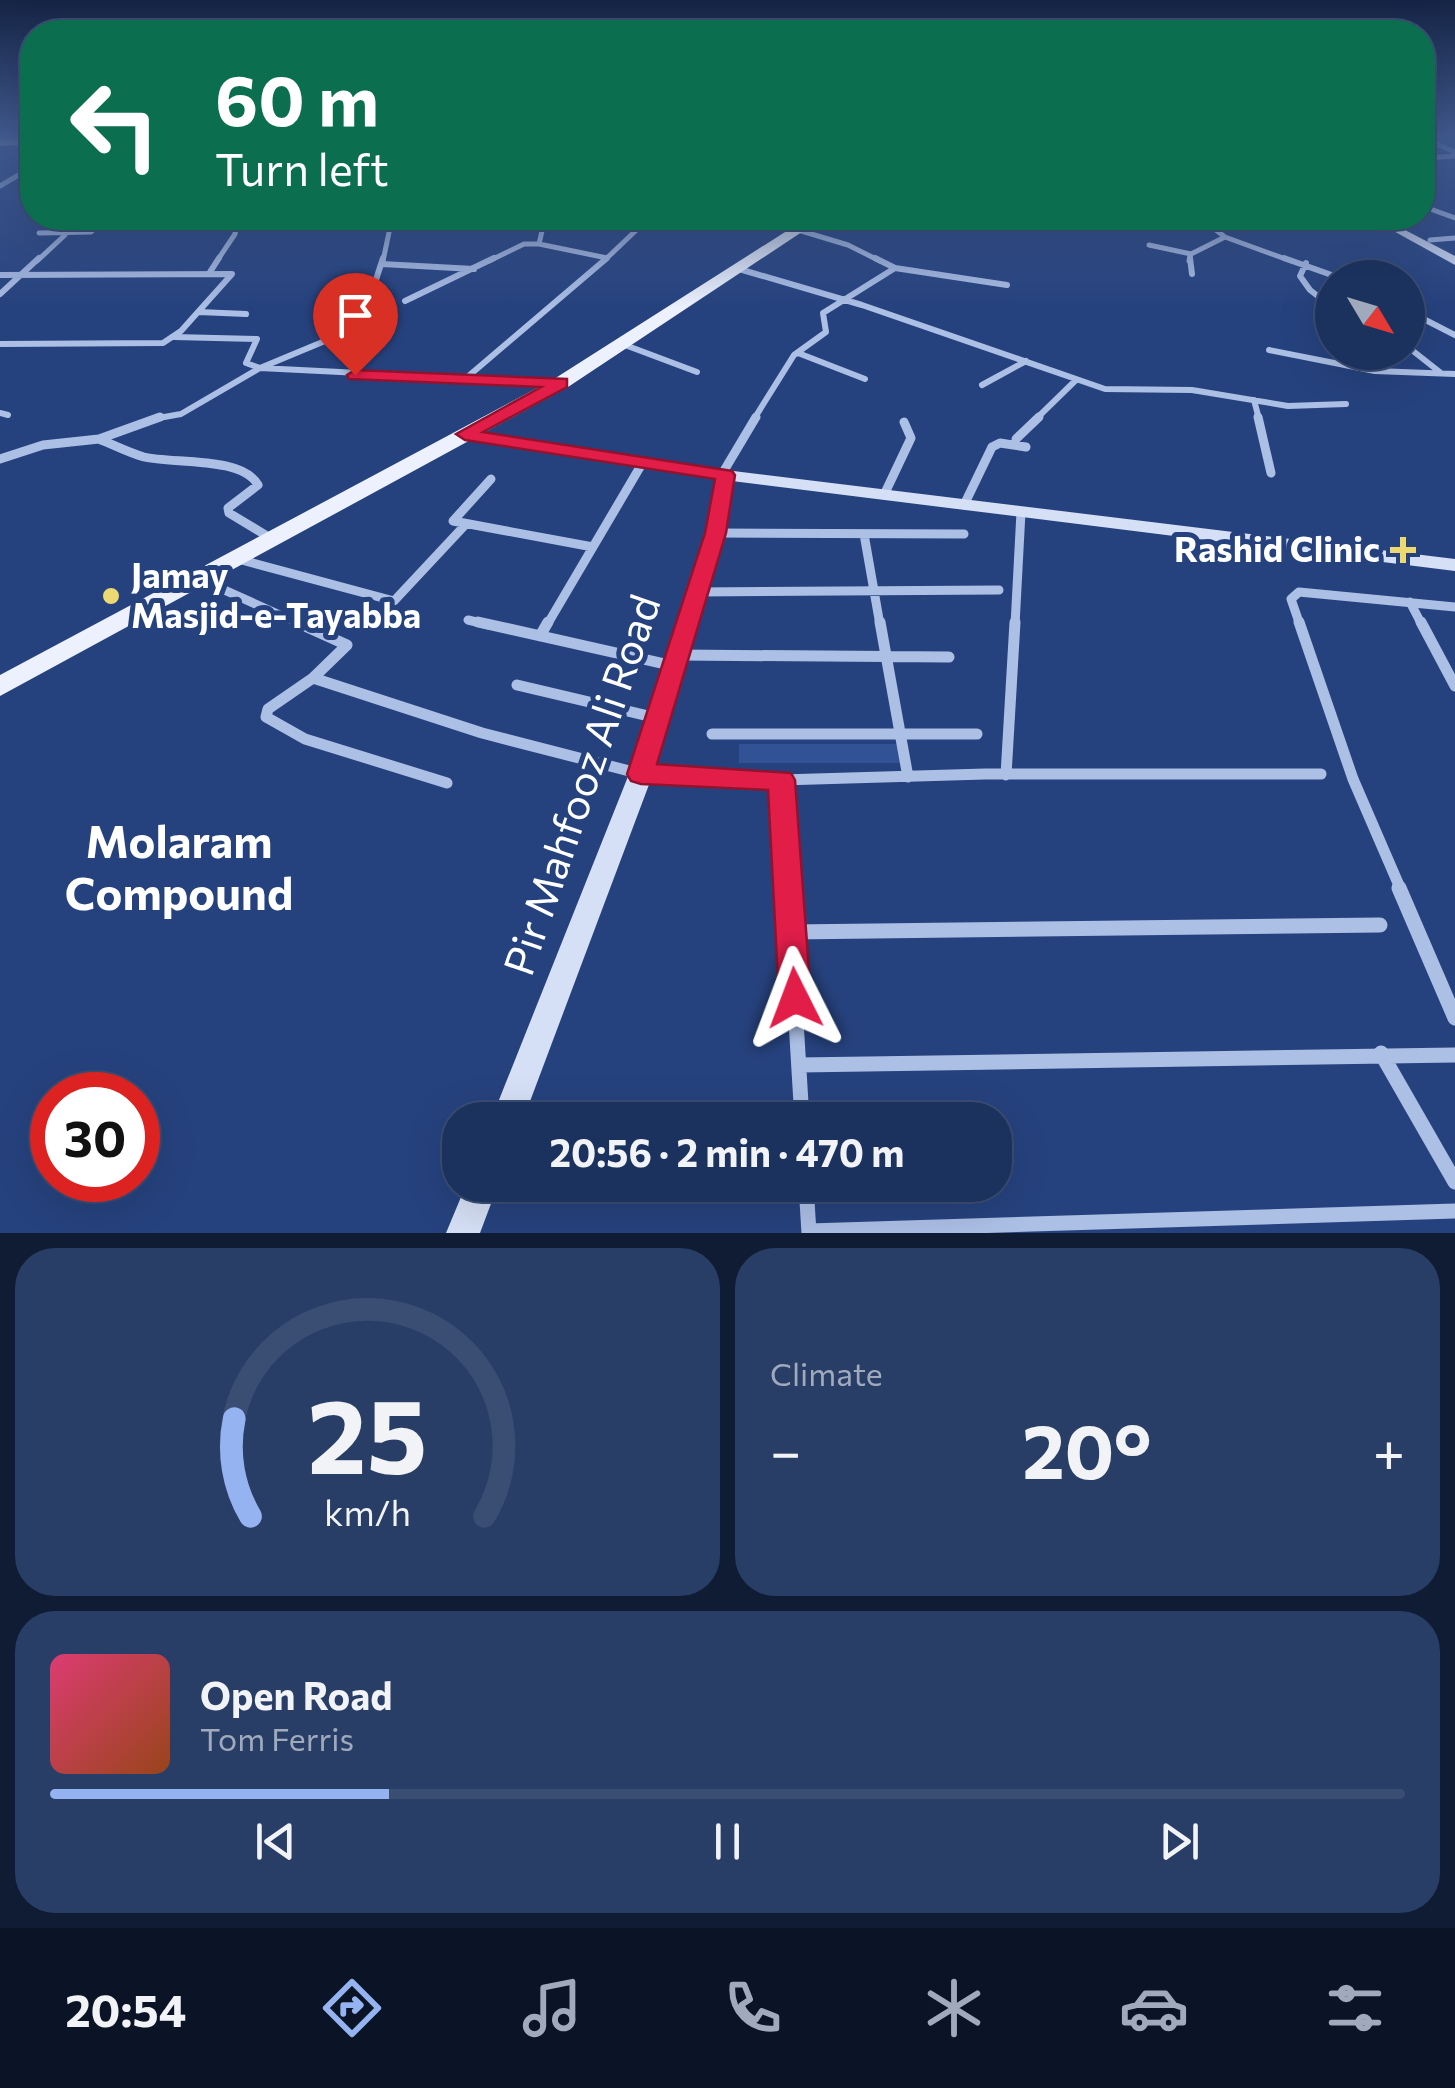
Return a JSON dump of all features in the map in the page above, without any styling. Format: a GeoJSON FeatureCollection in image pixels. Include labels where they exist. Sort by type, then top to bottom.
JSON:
{"type":"FeatureCollection","features":[{"type":"Feature","properties":{"kind":"main road"},"geometry":{"type":"LineString","coordinates":[[0,687],[562,383],[795,230]]}},
{"type":"Feature","properties":{"kind":"street"},"geometry":{"type":"LineString","coordinates":[[39,232],[93,230]]}},
{"type":"Feature","properties":{"kind":"street"},"geometry":{"type":"LineString","coordinates":[[210,272],[235,230]]}},
{"type":"Feature","properties":{"kind":"street"},"geometry":{"type":"LineString","coordinates":[[0,459],[43,445],[99,439],[162,416],[182,414],[260,368],[361,326],[389,230]]}},
{"type":"Feature","properties":{"kind":"street"},"geometry":{"type":"LineString","coordinates":[[540,244],[543,230]]}},
{"type":"Feature","properties":{"kind":"street"},"geometry":{"type":"LineString","coordinates":[[464,380],[636,230]]}},
{"type":"Feature","properties":{"kind":"street"},"geometry":{"type":"LineString","coordinates":[[821,230],[894,268],[1007,285]]}},
{"type":"Feature","properties":{"kind":"street"},"geometry":{"type":"LineString","coordinates":[[1216,230],[1225,237],[1315,267]]}},
{"type":"Feature","properties":{"kind":"street"},"geometry":{"type":"LineString","coordinates":[[1397,230],[1455,262]]}},
{"type":"Feature","properties":{"kind":"street"},"geometry":{"type":"LineString","coordinates":[[1411,230],[1455,254]]}},
{"type":"Feature","properties":{"kind":"street"},"geometry":{"type":"LineString","coordinates":[[0,294],[65,235]]}},
{"type":"Feature","properties":{"kind":"street"},"geometry":{"type":"LineString","coordinates":[[1150,245],[1191,254],[1225,237]]}},
{"type":"Feature","properties":{"kind":"street"},"geometry":{"type":"LineString","coordinates":[[1430,240],[1455,238]]}},
{"type":"Feature","properties":{"kind":"street"},"geometry":{"type":"LineString","coordinates":[[405,301],[524,244],[607,258]]}},
{"type":"Feature","properties":{"kind":"street"},"geometry":{"type":"LineString","coordinates":[[1191,254],[1188,262],[1192,274]]}},
{"type":"Feature","properties":{"kind":"street"},"geometry":{"type":"LineString","coordinates":[[1306,263],[1300,276],[1315,294]]}},
{"type":"Feature","properties":{"kind":"street"},"geometry":{"type":"LineString","coordinates":[[382,264],[474,269]]}},
{"type":"Feature","properties":{"kind":"street"},"geometry":{"type":"LineString","coordinates":[[724,475],[782,372],[798,352],[826,332],[822,314],[894,268]]}},
{"type":"Feature","properties":{"kind":"street"},"geometry":{"type":"LineString","coordinates":[[739,269],[1119,391],[1192,390],[1288,406],[1346,404]]}},
{"type":"Feature","properties":{"kind":"street"},"geometry":{"type":"LineString","coordinates":[[0,275],[232,274],[173,337]]}},
{"type":"Feature","properties":{"kind":"street"},"geometry":{"type":"LineString","coordinates":[[199,312],[246,314]]}},
{"type":"Feature","properties":{"kind":"street"},"geometry":{"type":"LineString","coordinates":[[1425,319],[1455,335]]}},
{"type":"Feature","properties":{"kind":"street"},"geometry":{"type":"LineString","coordinates":[[0,344],[152,345],[173,337],[258,339],[246,363],[260,368],[562,383]]}},
{"type":"Feature","properties":{"kind":"street"},"geometry":{"type":"LineString","coordinates":[[625,344],[697,372]]}},
{"type":"Feature","properties":{"kind":"street"},"geometry":{"type":"LineString","coordinates":[[1270,350],[1359,369],[1455,374]]}},
{"type":"Feature","properties":{"kind":"street"},"geometry":{"type":"LineString","coordinates":[[798,352],[866,379]]}},
{"type":"Feature","properties":{"kind":"street"},"geometry":{"type":"LineString","coordinates":[[1425,360],[1441,373]]}},
{"type":"Feature","properties":{"kind":"street"},"geometry":{"type":"LineString","coordinates":[[982,385],[1026,361]]}},
{"type":"Feature","properties":{"kind":"street"},"geometry":{"type":"LineString","coordinates":[[1016,438],[1076,380]]}},
{"type":"Feature","properties":{"kind":"street"},"geometry":{"type":"LineString","coordinates":[[1254,400],[1271,472]]}},
{"type":"Feature","properties":{"kind":"street"},"geometry":{"type":"LineString","coordinates":[[884,495],[911,438],[904,422]]}},
{"type":"Feature","properties":{"kind":"street"},"geometry":{"type":"LineString","coordinates":[[465,434],[724,475],[1455,565]]}},
{"type":"Feature","properties":{"kind":"street"},"geometry":{"type":"LineString","coordinates":[[99,439],[145,457],[221,465],[254,478],[258,484],[228,508],[228,513],[272,539]]}},
{"type":"Feature","properties":{"kind":"street"},"geometry":{"type":"LineString","coordinates":[[964,504],[992,447],[1026,447]]}},
{"type":"Feature","properties":{"kind":"street"},"geometry":{"type":"LineString","coordinates":[[540,636],[643,462]]}},
{"type":"Feature","properties":{"kind":"street","name":"Pir Mahfooz Ali Road"},"geometry":{"type":"LineString","coordinates":[[514,1102],[641,774],[715,533],[724,475]]}},
{"type":"Feature","properties":{"kind":"street"},"geometry":{"type":"LineString","coordinates":[[491,479],[452,518],[593,548]]}},
{"type":"Feature","properties":{"kind":"street"},"geometry":{"type":"LineString","coordinates":[[1006,774],[1021,512]]}},
{"type":"Feature","properties":{"kind":"street"},"geometry":{"type":"LineString","coordinates":[[238,559],[394,601],[466,524]]}},
{"type":"Feature","properties":{"kind":"street"},"geometry":{"type":"LineString","coordinates":[[715,533],[964,534]]}},
{"type":"Feature","properties":{"kind":"street"},"geometry":{"type":"LineString","coordinates":[[864,534],[908,777]]}},
{"type":"Feature","properties":{"kind":"street"},"geometry":{"type":"LineString","coordinates":[[200,579],[345,642],[346,648],[313,678],[268,709],[266,717],[305,738],[447,783]]}},
{"type":"Feature","properties":{"kind":"street"},"geometry":{"type":"LineString","coordinates":[[697,592],[999,590]]}},
{"type":"Feature","properties":{"kind":"street"},"geometry":{"type":"LineString","coordinates":[[1455,606],[1298,592],[1291,599],[1353,780],[1455,1018]]}},
{"type":"Feature","properties":{"kind":"street"},"geometry":{"type":"LineString","coordinates":[[1410,602],[1455,686]]}},
{"type":"Feature","properties":{"kind":"street"},"geometry":{"type":"LineString","coordinates":[[468,620],[676,661],[949,656]]}},
{"type":"Feature","properties":{"kind":"street"},"geometry":{"type":"LineString","coordinates":[[313,678],[482,733],[641,774],[781,780],[1006,774],[1321,774]]}},
{"type":"Feature","properties":{"kind":"street"},"geometry":{"type":"LineString","coordinates":[[517,684],[658,718]]}},
{"type":"Feature","properties":{"kind":"street"},"geometry":{"type":"LineString","coordinates":[[712,734],[977,734]]}},
{"type":"Feature","properties":{"kind":"street"},"geometry":{"type":"LineString","coordinates":[[781,780],[801,1102]]}},
{"type":"Feature","properties":{"kind":"street"},"geometry":{"type":"LineString","coordinates":[[791,932],[1380,925]]}},
{"type":"Feature","properties":{"kind":"street"},"geometry":{"type":"LineString","coordinates":[[1380,1054],[1455,1182]]}},
{"type":"Feature","properties":{"kind":"street"},"geometry":{"type":"LineString","coordinates":[[799,1065],[1455,1055]]}},
{"type":"Feature","properties":{"kind":"street"},"geometry":{"type":"LineString","coordinates":[[463,1233],[475,1202]]}},
{"type":"Feature","properties":{"kind":"street"},"geometry":{"type":"LineString","coordinates":[[807,1202],[809,1232],[1455,1212]]}},
{"type":"Feature","properties":{"kind":"shaded area"},"geometry":{"type":"Polygon","coordinates":[[[739,744],[901,744],[904,763],[739,763],[739,744]]]}},
{"type":"Feature","properties":{"kind":"place","name":"Rashid Clinic"},"geometry":{"type":"Point","coordinates":[1403,550]}},
{"type":"Feature","properties":{"kind":"place","name":"Jamay Masjid-e-Tayabba"},"geometry":{"type":"Point","coordinates":[111,596]}},
{"type":"Feature","properties":{"kind":"district","name":"Molaram Compound"},"geometry":{"type":"Point","coordinates":[179,868]}},
{"type":"Feature","properties":{"kind":"route"},"geometry":{"type":"LineString","coordinates":[[355,375],[562,383],[465,434],[725,475],[715,533],[641,774],[781,780],[795,998]]}}]}
